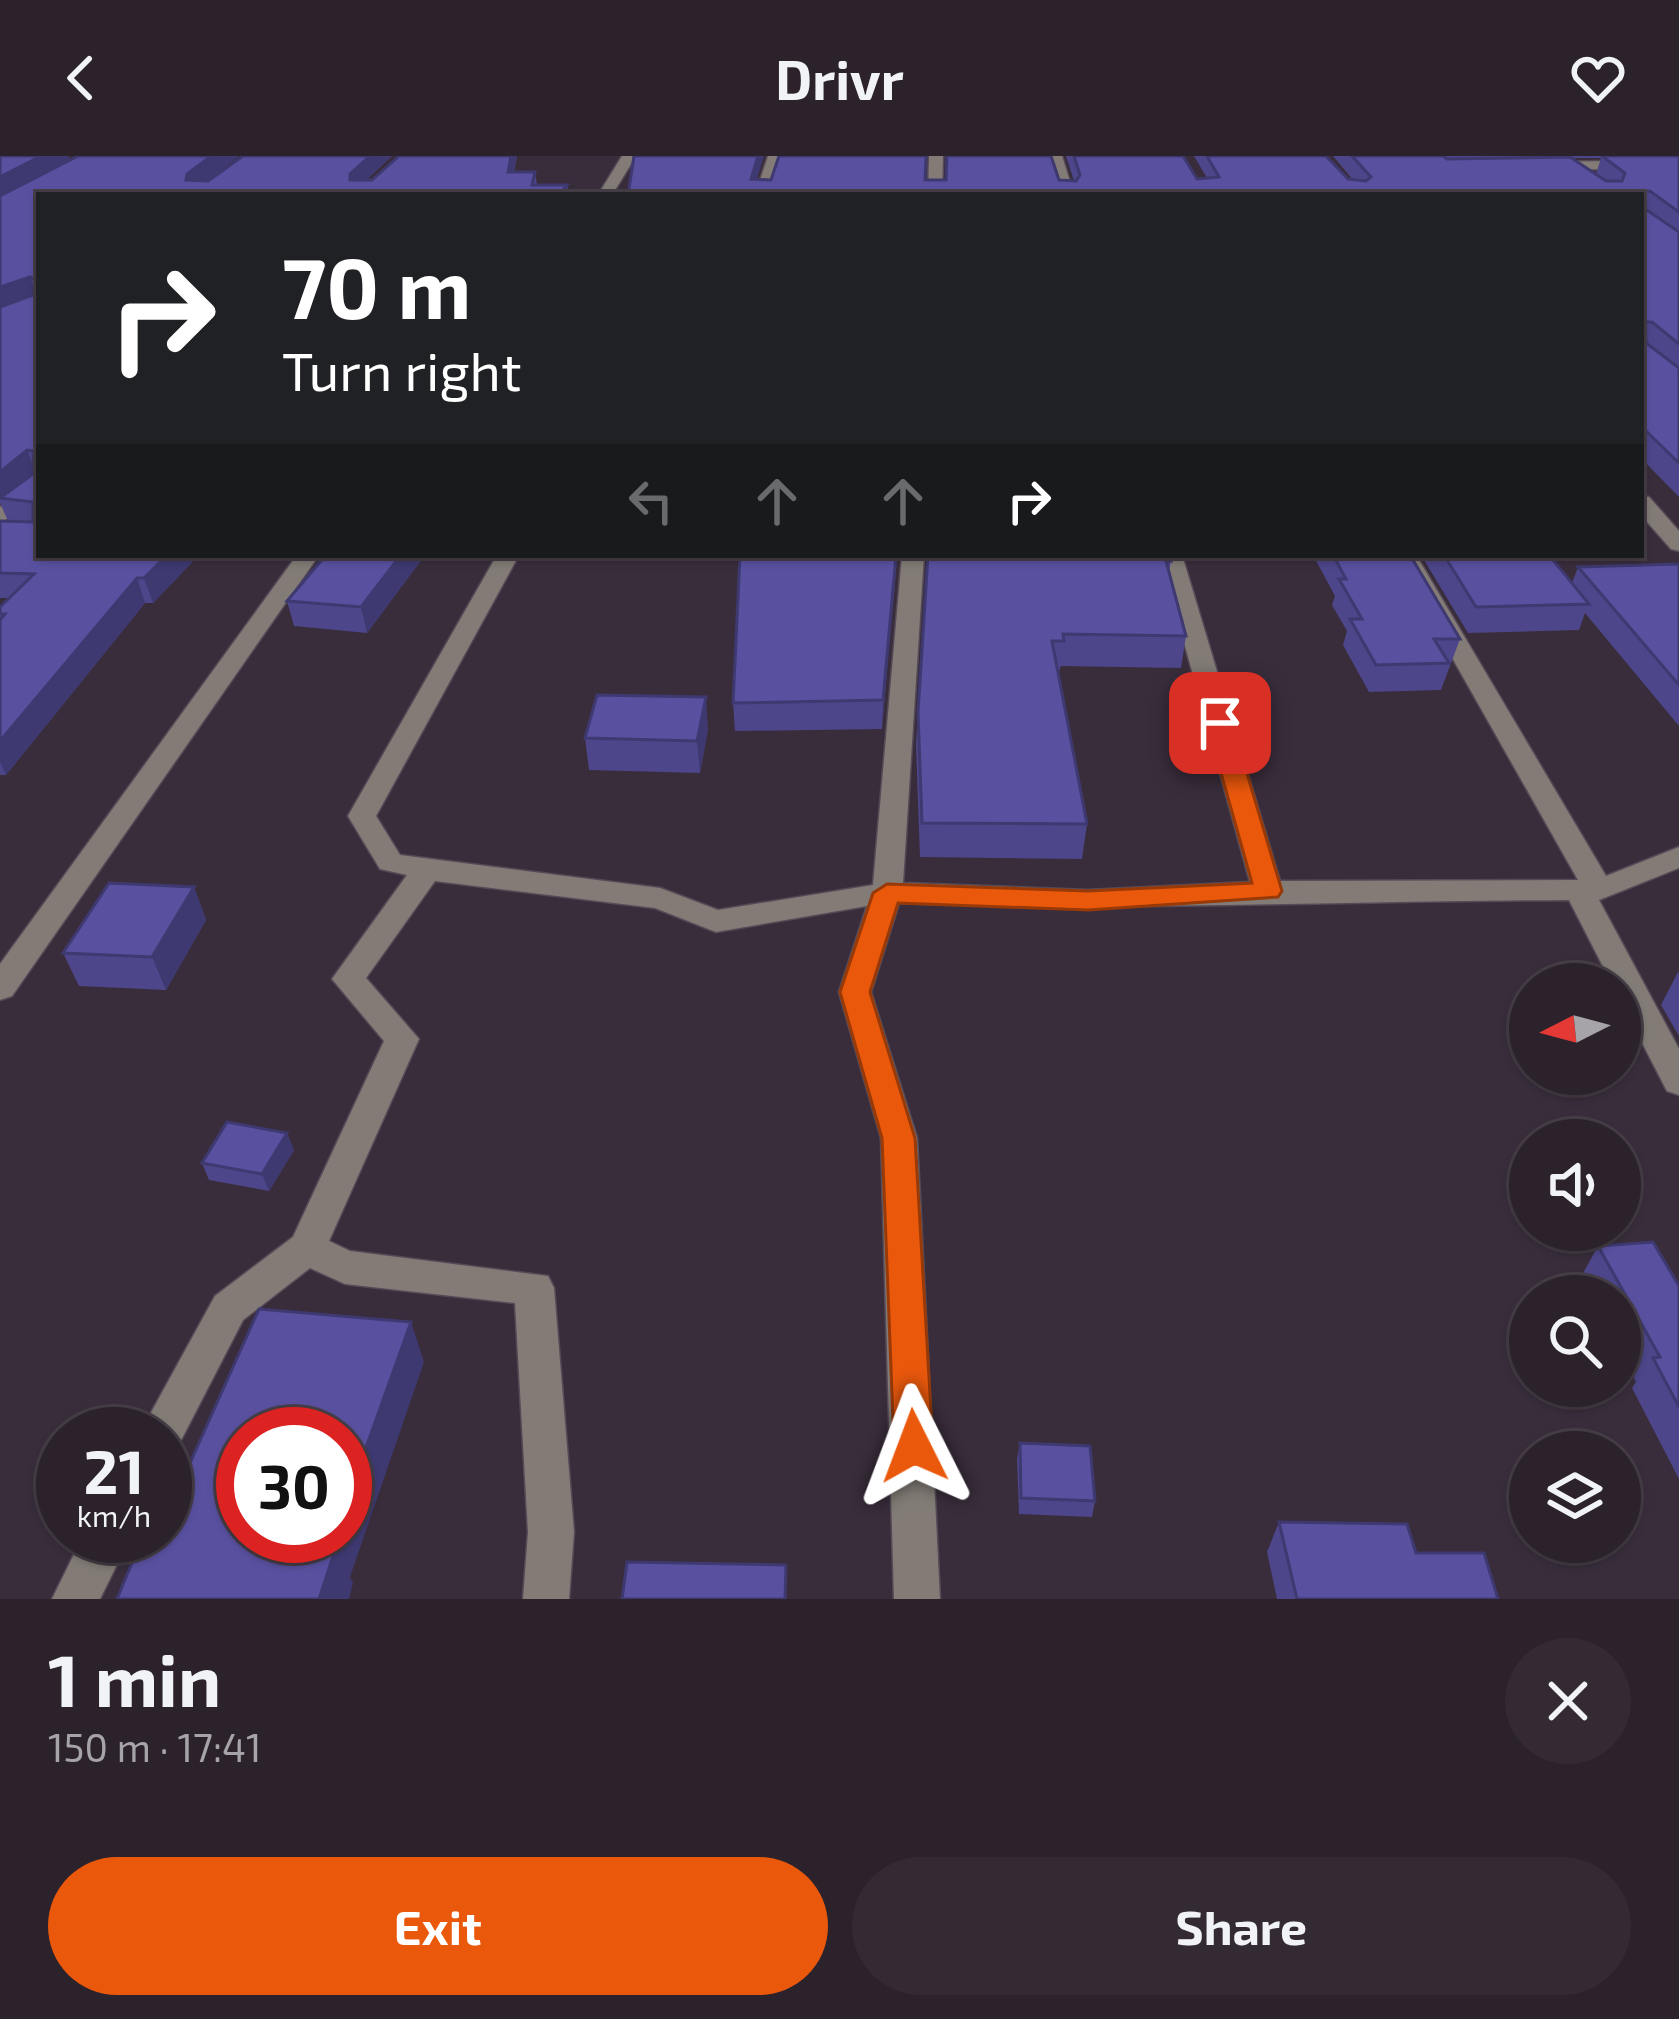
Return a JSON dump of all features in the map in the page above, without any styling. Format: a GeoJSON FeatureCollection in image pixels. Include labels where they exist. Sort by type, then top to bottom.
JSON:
{"type":"FeatureCollection","features":[{"type":"Feature","properties":{"kind":"street"},"geometry":{"type":"LineString","coordinates":[[606,192],[629,156]]}},
{"type":"Feature","properties":{"kind":"street"},"geometry":{"type":"LineString","coordinates":[[763,192],[775,156]]}},
{"type":"Feature","properties":{"kind":"street"},"geometry":{"type":"LineString","coordinates":[[935,192],[936,156]]}},
{"type":"Feature","properties":{"kind":"street"},"geometry":{"type":"LineString","coordinates":[[1055,156],[1066,192]]}},
{"type":"Feature","properties":{"kind":"street"},"geometry":{"type":"LineString","coordinates":[[1526,167],[1678,165]]}},
{"type":"Feature","properties":{"kind":"street"},"geometry":{"type":"LineString","coordinates":[[1569,166],[1596,185]]}},
{"type":"Feature","properties":{"kind":"street"},"geometry":{"type":"LineString","coordinates":[[0,518],[36,486]]}},
{"type":"Feature","properties":{"kind":"street"},"geometry":{"type":"LineString","coordinates":[[1644,505],[1679,544]]}},
{"type":"Feature","properties":{"kind":"street"},"geometry":{"type":"LineString","coordinates":[[0,988],[306,558]]}},
{"type":"Feature","properties":{"kind":"street"},"geometry":{"type":"LineString","coordinates":[[506,558],[362,816],[390,862],[660,898],[716,921],[887,893],[1088,900],[1268,891],[1589,890],[1679,857]]}},
{"type":"Feature","properties":{"kind":"street"},"geometry":{"type":"LineString","coordinates":[[913,558],[887,893],[855,992],[899,1138],[918,1534],[916,1599]]}},
{"type":"Feature","properties":{"kind":"street"},"geometry":{"type":"LineString","coordinates":[[1172,558],[1268,891]]}},
{"type":"Feature","properties":{"kind":"street"},"geometry":{"type":"LineString","coordinates":[[1407,558],[1589,890],[1679,1082]]}},
{"type":"Feature","properties":{"kind":"street"},"geometry":{"type":"LineString","coordinates":[[176,1407],[229,1308],[307,1248],[402,1039],[348,979],[428,870]]}},
{"type":"Feature","properties":{"kind":"street"},"geometry":{"type":"LineString","coordinates":[[307,1248],[344,1267],[534,1288],[551,1532],[546,1599]]}},
{"type":"Feature","properties":{"kind":"street"},"geometry":{"type":"LineString","coordinates":[[75,1599],[94,1563]]}},
{"type":"Feature","properties":{"kind":"building"},"geometry":{"type":"Polygon","coordinates":[[[0,156],[41,156],[0,177],[0,156]]]}},
{"type":"Feature","properties":{"kind":"building"},"geometry":{"type":"Polygon","coordinates":[[[78,156],[211,156],[187,174],[186,180],[208,181],[243,156],[370,156],[350,174],[350,180],[372,180],[399,156],[511,156],[508,172],[535,172],[532,185],[567,185],[561,192],[36,192],[36,280],[30,277],[0,287],[0,196],[78,156]]]}},
{"type":"Feature","properties":{"kind":"building"},"geometry":{"type":"Polygon","coordinates":[[[634,156],[758,156],[751,179],[771,180],[779,156],[926,156],[925,180],[946,180],[947,156],[1051,156],[1059,180],[1076,181],[1080,175],[1074,156],[1183,156],[1197,179],[1219,177],[1207,156],[1326,156],[1348,179],[1366,181],[1371,177],[1352,156],[1570,157],[1606,181],[1622,181],[1625,173],[1602,156],[1679,156],[1679,212],[1650,191],[628,192],[634,156]]]}},
{"type":"Feature","properties":{"kind":"building"},"geometry":{"type":"Polygon","coordinates":[[[1644,192],[1645,209],[1679,232],[1679,344],[1652,322],[1645,322],[1646,343],[1679,368],[1679,463],[1644,429],[1644,192]]]}},
{"type":"Feature","properties":{"kind":"building"},"geometry":{"type":"Polygon","coordinates":[[[36,294],[36,558],[164,558],[144,578],[137,578],[0,741],[0,620],[5,614],[0,614],[0,607],[34,574],[0,573],[0,521],[33,522],[33,502],[0,498],[33,474],[34,451],[27,450],[0,472],[0,307],[36,294]]]}},
{"type":"Feature","properties":{"kind":"building"},"geometry":{"type":"Polygon","coordinates":[[[323,558],[399,558],[361,607],[287,601],[323,558]]]}},
{"type":"Feature","properties":{"kind":"building"},"geometry":{"type":"Polygon","coordinates":[[[740,558],[896,558],[883,700],[733,703],[740,558]]]}},
{"type":"Feature","properties":{"kind":"building"},"geometry":{"type":"Polygon","coordinates":[[[928,558],[1170,558],[1166,561],[1186,636],[1063,634],[1064,641],[1052,641],[1087,824],[922,823],[918,712],[928,558]]]}},
{"type":"Feature","properties":{"kind":"building"},"geometry":{"type":"Polygon","coordinates":[[[1335,558],[1412,558],[1460,639],[1434,639],[1449,663],[1376,665],[1350,619],[1362,619],[1339,579],[1346,579],[1335,558]]]}},
{"type":"Feature","properties":{"kind":"building"},"geometry":{"type":"Polygon","coordinates":[[[1446,558],[1551,558],[1589,604],[1476,607],[1446,558]]]}},
{"type":"Feature","properties":{"kind":"building"},"geometry":{"type":"Polygon","coordinates":[[[1679,564],[1679,685],[1578,567],[1679,564]]]}},
{"type":"Feature","properties":{"kind":"building"},"geometry":{"type":"Polygon","coordinates":[[[597,695],[706,697],[697,741],[585,738],[597,695]]]}},
{"type":"Feature","properties":{"kind":"building"},"geometry":{"type":"Polygon","coordinates":[[[109,883],[194,887],[152,957],[63,953],[109,883]]]}},
{"type":"Feature","properties":{"kind":"building"},"geometry":{"type":"Polygon","coordinates":[[[227,1122],[287,1133],[262,1174],[202,1163],[227,1122]]]}},
{"type":"Feature","properties":{"kind":"building"},"geometry":{"type":"Polygon","coordinates":[[[1653,1242],[1679,1286],[1679,1407],[1641,1323],[1641,1275],[1614,1275],[1601,1251],[1641,1251],[1641,1243],[1653,1242]]]}},
{"type":"Feature","properties":{"kind":"building"},"geometry":{"type":"Polygon","coordinates":[[[259,1309],[411,1322],[372,1431],[372,1407],[216,1407],[216,1563],[331,1563],[319,1599],[117,1599],[132,1563],[192,1563],[192,1459],[259,1309]]]}},
{"type":"Feature","properties":{"kind":"building"},"geometry":{"type":"Polygon","coordinates":[[[1020,1443],[1090,1446],[1095,1501],[1021,1498],[1020,1443]]]}},
{"type":"Feature","properties":{"kind":"building"},"geometry":{"type":"Polygon","coordinates":[[[1279,1522],[1407,1524],[1416,1553],[1484,1553],[1498,1599],[1297,1599],[1279,1522]]]}},
{"type":"Feature","properties":{"kind":"building"},"geometry":{"type":"Polygon","coordinates":[[[627,1562],[786,1565],[785,1599],[622,1599],[627,1562]]]}},
{"type":"Feature","properties":{"kind":"route"},"geometry":{"type":"LineString","coordinates":[[914,1446],[899,1138],[855,992],[887,893],[1088,900],[1268,891],[1220,723]]}}]}
